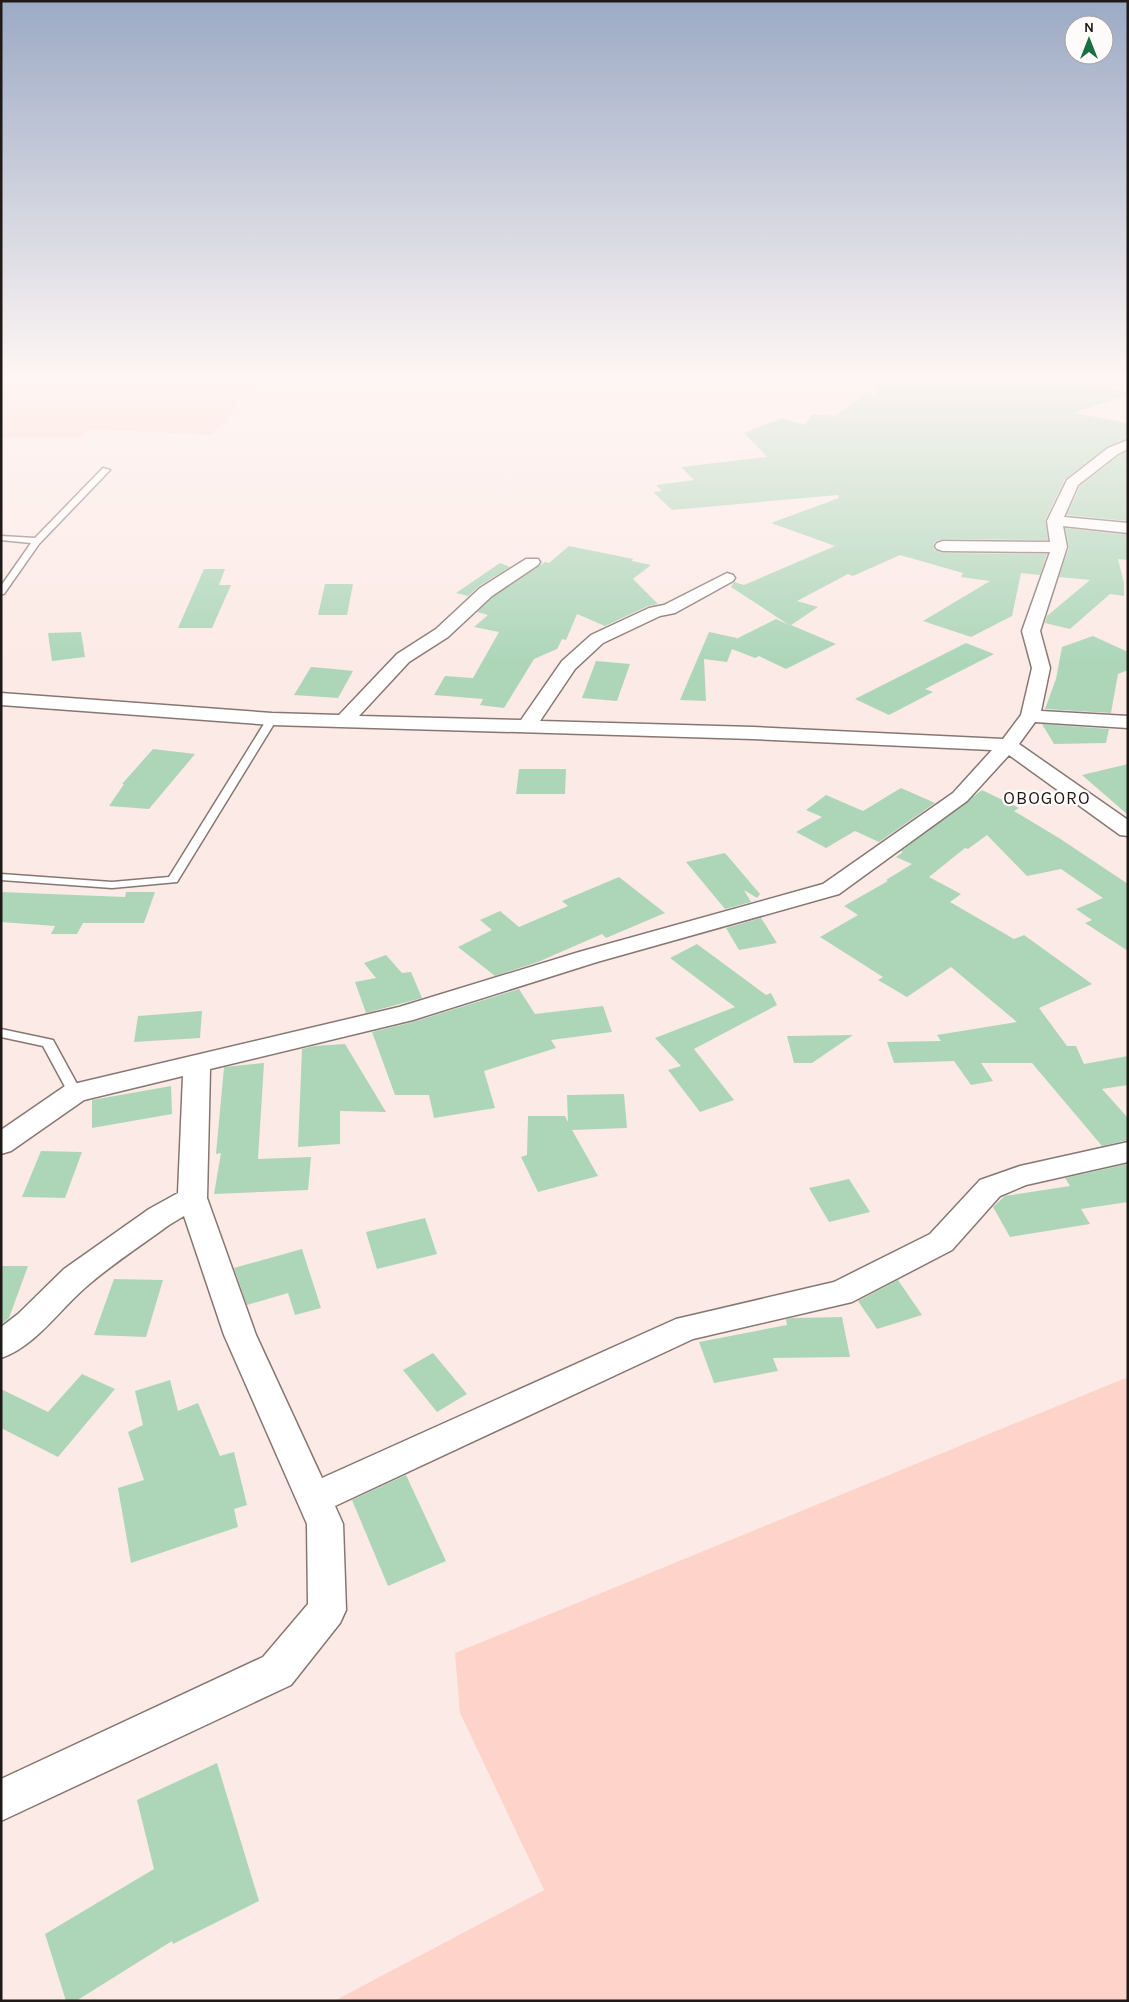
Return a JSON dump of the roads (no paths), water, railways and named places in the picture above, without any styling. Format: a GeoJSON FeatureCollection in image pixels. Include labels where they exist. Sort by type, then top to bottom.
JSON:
{"type":"FeatureCollection","features":[{"type":"Feature","properties":{"kind":"street"},"geometry":{"type":"LineString","coordinates":[[1,1144],[75,1092],[404,1014],[588,958],[832,889],[960,797],[1008,745],[1030,716],[1041,668],[1031,631],[1059,547],[1055,521],[1072,483],[1085,473]]}},
{"type":"Feature","properties":{"kind":"street"},"geometry":{"type":"LineString","coordinates":[[1055,521],[1128,528]]}},
{"type":"Feature","properties":{"kind":"street"},"geometry":{"type":"LineString","coordinates":[[943,546],[1059,547]]}},
{"type":"Feature","properties":{"kind":"street"},"geometry":{"type":"LineString","coordinates":[[344,721],[403,658],[442,633],[486,592],[532,562]]}},
{"type":"Feature","properties":{"kind":"street"},"geometry":{"type":"LineString","coordinates":[[526,726],[568,665],[597,640],[655,612],[669,610],[727,578]]}},
{"type":"Feature","properties":{"kind":"street"},"geometry":{"type":"LineString","coordinates":[[1,700],[272,718],[753,733],[1008,745],[1128,830]]}},
{"type":"Feature","properties":{"kind":"street"},"geometry":{"type":"LineString","coordinates":[[1030,716],[1128,722]]}},
{"type":"Feature","properties":{"kind":"street"},"geometry":{"type":"LineString","coordinates":[[1,1800],[277,1672],[327,1610],[325,1524],[315,1498],[240,1335],[192,1198],[197,1064]]}},
{"type":"Feature","properties":{"kind":"street"},"geometry":{"type":"LineString","coordinates":[[315,1498],[687,1328],[841,1294],[941,1242],[990,1188],[1020,1176],[1128,1152]]}},
{"type":"Feature","properties":{"kind":"street"},"geometry":{"type":"LineString","coordinates":[[1,1345],[29,1323],[75,1278],[159,1217],[192,1198]]}},
{"type":"Feature","properties":{"kind":"lane"},"geometry":{"type":"LineString","coordinates":[[1,592],[37,540],[103,473]]}},
{"type":"Feature","properties":{"kind":"lane"},"geometry":{"type":"LineString","coordinates":[[1,538],[37,540]]}},
{"type":"Feature","properties":{"kind":"lane"},"geometry":{"type":"LineString","coordinates":[[1,877],[112,885],[174,880],[272,718]]}},
{"type":"Feature","properties":{"kind":"lane"},"geometry":{"type":"LineString","coordinates":[[1,1032],[48,1043],[75,1092]]}},
{"type":"Feature","properties":{"kind":"district","name":"OBOGORO"},"geometry":{"type":"Point","coordinates":[1047,798]}}]}
